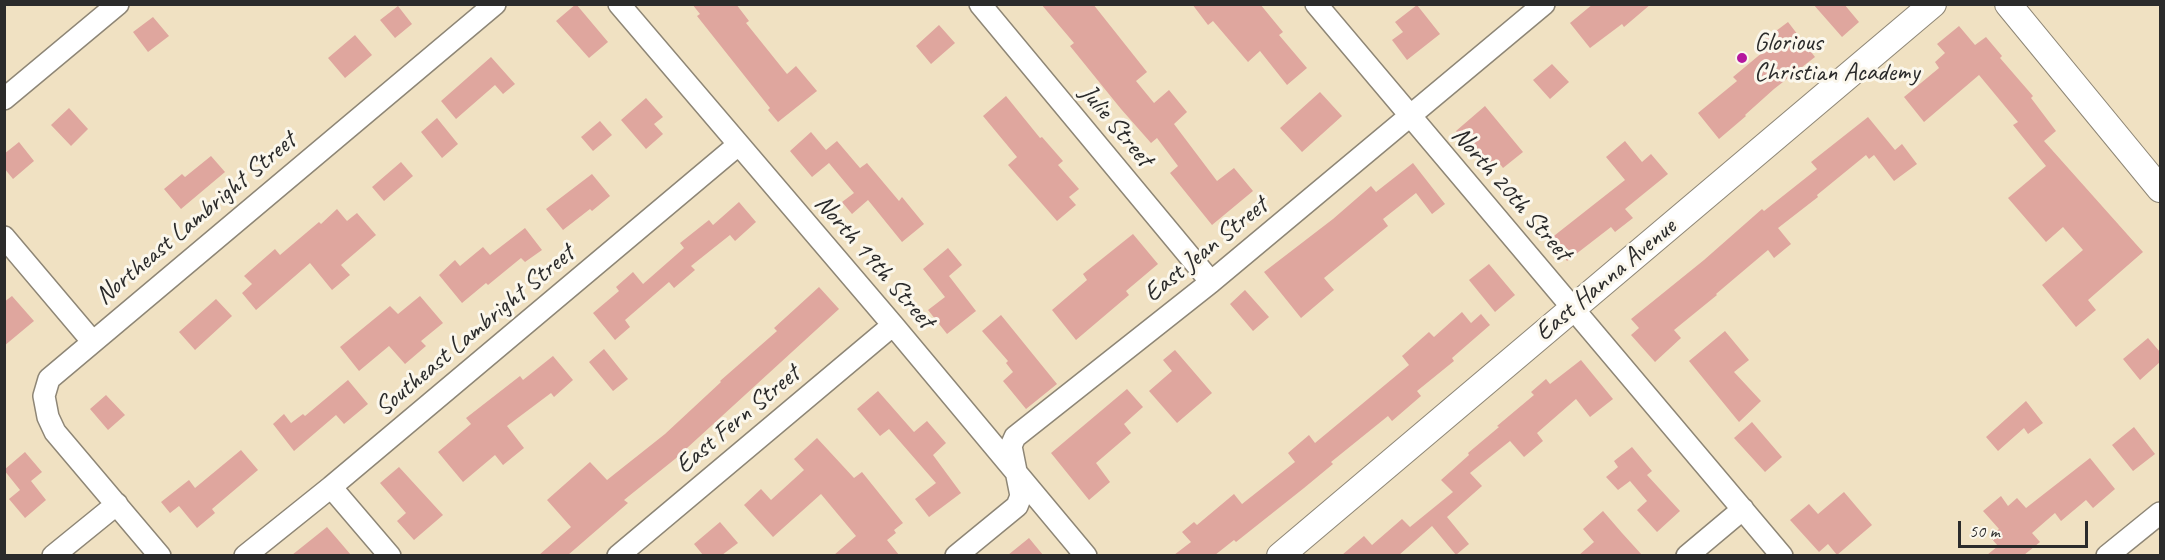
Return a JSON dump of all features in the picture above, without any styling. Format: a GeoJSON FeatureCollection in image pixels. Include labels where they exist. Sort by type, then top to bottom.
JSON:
{"type":"FeatureCollection","features":[{"type":"Feature","properties":{"kind":"street"},"geometry":{"type":"LineString","coordinates":[[4,99],[118,4]]}},
{"type":"Feature","properties":{"kind":"street","name":"Northeast Lambright Street"},"geometry":{"type":"LineString","coordinates":[[117,504],[56,432],[48,417],[44,396],[49,380],[92,341],[495,4]]}},
{"type":"Feature","properties":{"kind":"street","name":"North 19th Street"},"geometry":{"type":"LineString","coordinates":[[619,4],[1086,555]]}},
{"type":"Feature","properties":{"kind":"street","name":"Julie Street"},"geometry":{"type":"LineString","coordinates":[[980,4],[1211,282]]}},
{"type":"Feature","properties":{"kind":"street","name":"North 20th Street"},"geometry":{"type":"LineString","coordinates":[[1316,4],[1409,117],[1782,555]]}},
{"type":"Feature","properties":{"kind":"street","name":"East Jean Street"},"geometry":{"type":"LineString","coordinates":[[956,555],[1017,506],[1021,496],[1011,446],[1015,437],[1211,282],[1544,4]]}},
{"type":"Feature","properties":{"kind":"street","name":"East Hanna Avenue"},"geometry":{"type":"LineString","coordinates":[[1280,555],[1933,4]]}},
{"type":"Feature","properties":{"kind":"street"},"geometry":{"type":"LineString","coordinates":[[2008,4],[2160,189]]}},
{"type":"Feature","properties":{"kind":"street","name":"Southeast Lambright Street"},"geometry":{"type":"LineString","coordinates":[[245,555],[331,487],[738,145]]}},
{"type":"Feature","properties":{"kind":"street"},"geometry":{"type":"LineString","coordinates":[[4,237],[92,341]]}},
{"type":"Feature","properties":{"kind":"street","name":"East Fern Street"},"geometry":{"type":"LineString","coordinates":[[618,555],[893,325]]}},
{"type":"Feature","properties":{"kind":"street"},"geometry":{"type":"LineString","coordinates":[[331,487],[390,555]]}},
{"type":"Feature","properties":{"kind":"street"},"geometry":{"type":"LineString","coordinates":[[53,555],[117,504],[160,555]]}},
{"type":"Feature","properties":{"kind":"street"},"geometry":{"type":"LineString","coordinates":[[1687,555],[1743,509]]}},
{"type":"Feature","properties":{"kind":"street"},"geometry":{"type":"LineString","coordinates":[[2107,555],[2160,513]]}},
{"type":"Feature","properties":{"kind":"building"},"geometry":{"type":"Polygon","coordinates":[[[576,4],[608,42],[589,58],[556,21],[576,4]]]}},
{"type":"Feature","properties":{"kind":"building"},"geometry":{"type":"Polygon","coordinates":[[[692,4],[736,4],[749,21],[746,23],[787,74],[796,66],[817,91],[778,122],[768,110],[770,108],[697,16],[700,14],[692,4]]]}},
{"type":"Feature","properties":{"kind":"building"},"geometry":{"type":"Polygon","coordinates":[[[1041,4],[1093,4],[1147,72],[1136,81],[1154,103],[1169,90],[1187,112],[1174,124],[1217,181],[1234,168],[1253,191],[1212,225],[1170,173],[1178,166],[1157,138],[1151,143],[1121,109],[1070,46],[1074,43],[1041,4]]]}},
{"type":"Feature","properties":{"kind":"building"},"geometry":{"type":"Polygon","coordinates":[[[1192,4],[1260,4],[1283,32],[1279,35],[1307,68],[1287,85],[1260,51],[1248,62],[1213,21],[1208,25],[1192,4]]]}},
{"type":"Feature","properties":{"kind":"building"},"geometry":{"type":"Polygon","coordinates":[[[1593,4],[1651,4],[1624,27],[1622,24],[1590,48],[1570,23],[1593,4]]]}},
{"type":"Feature","properties":{"kind":"building"},"geometry":{"type":"Polygon","coordinates":[[[1813,4],[1844,4],[1859,22],[1842,37],[1813,4]]]}},
{"type":"Feature","properties":{"kind":"building"},"geometry":{"type":"Polygon","coordinates":[[[1417,5],[1440,34],[1407,60],[1392,40],[1403,32],[1395,22],[1417,5]]]}},
{"type":"Feature","properties":{"kind":"building"},"geometry":{"type":"Polygon","coordinates":[[[398,6],[412,24],[395,38],[380,20],[398,6]]]}},
{"type":"Feature","properties":{"kind":"building"},"geometry":{"type":"Polygon","coordinates":[[[153,17],[169,36],[148,52],[133,32],[153,17]]]}},
{"type":"Feature","properties":{"kind":"building"},"geometry":{"type":"Polygon","coordinates":[[[1788,22],[1815,57],[1774,89],[1719,139],[1698,113],[1737,81],[1733,77],[1769,47],[1764,40],[1788,22]]]}},
{"type":"Feature","properties":{"kind":"building"},"geometry":{"type":"Polygon","coordinates":[[[939,25],[955,43],[931,64],[916,46],[939,25]]]}},
{"type":"Feature","properties":{"kind":"building"},"geometry":{"type":"Polygon","coordinates":[[[1959,26],[1975,45],[1986,37],[2002,56],[2000,58],[2033,96],[2031,98],[2056,131],[2044,141],[2143,252],[2088,300],[2096,310],[2076,327],[2042,285],[2083,250],[2063,227],[2046,242],[2008,198],[2046,166],[2013,125],[2018,122],[1979,75],[1924,122],[1904,97],[1939,68],[1935,62],[1945,53],[1937,44],[1959,26]]]}},
{"type":"Feature","properties":{"kind":"building"},"geometry":{"type":"Polygon","coordinates":[[[355,35],[372,55],[345,78],[328,58],[355,35]]]}},
{"type":"Feature","properties":{"kind":"building"},"geometry":{"type":"Polygon","coordinates":[[[491,57],[515,84],[503,94],[495,85],[456,119],[441,101],[491,57]]]}},
{"type":"Feature","properties":{"kind":"building"},"geometry":{"type":"Polygon","coordinates":[[[1552,64],[1569,82],[1550,99],[1533,80],[1552,64]]]}},
{"type":"Feature","properties":{"kind":"building"},"geometry":{"type":"Polygon","coordinates":[[[1320,92],[1342,116],[1302,152],[1280,128],[1320,92]]]}},
{"type":"Feature","properties":{"kind":"building"},"geometry":{"type":"Polygon","coordinates":[[[1006,96],[1040,138],[1042,137],[1063,161],[1058,165],[1079,189],[1069,197],[1076,205],[1057,221],[1008,165],[1017,157],[983,116],[1006,96]]]}},
{"type":"Feature","properties":{"kind":"building"},"geometry":{"type":"Polygon","coordinates":[[[646,98],[663,117],[654,124],[663,134],[646,149],[621,120],[646,98]]]}},
{"type":"Feature","properties":{"kind":"building"},"geometry":{"type":"Polygon","coordinates":[[[1485,106],[1523,152],[1503,168],[1496,159],[1486,167],[1456,131],[1485,106]]]}},
{"type":"Feature","properties":{"kind":"building"},"geometry":{"type":"Polygon","coordinates":[[[69,108],[88,129],[71,146],[51,125],[69,108]]]}},
{"type":"Feature","properties":{"kind":"building"},"geometry":{"type":"Polygon","coordinates":[[[1868,117],[1895,150],[1902,144],[1917,164],[1894,181],[1874,155],[1869,159],[1866,155],[1778,228],[1791,244],[1774,258],[1768,250],[1674,330],[1681,338],[1655,362],[1631,335],[1639,328],[1631,319],[1762,209],[1764,211],[1817,169],[1811,162],[1868,117]]]}},
{"type":"Feature","properties":{"kind":"building"},"geometry":{"type":"Polygon","coordinates":[[[437,118],[458,144],[442,158],[421,132],[437,118]]]}},
{"type":"Feature","properties":{"kind":"building"},"geometry":{"type":"Polygon","coordinates":[[[600,121],[612,135],[593,151],[581,137],[600,121]]]}},
{"type":"Feature","properties":{"kind":"building"},"geometry":{"type":"Polygon","coordinates":[[[811,132],[826,150],[837,141],[860,168],[867,163],[899,201],[902,197],[924,224],[902,242],[868,200],[852,214],[842,202],[854,193],[829,163],[812,177],[790,151],[811,132]]]}},
{"type":"Feature","properties":{"kind":"building"},"geometry":{"type":"Polygon","coordinates":[[[1625,141],[1642,162],[1651,154],[1668,174],[1625,209],[1633,218],[1615,232],[1611,227],[1567,261],[1550,239],[1625,180],[1606,157],[1625,141]]]}},
{"type":"Feature","properties":{"kind":"building"},"geometry":{"type":"Polygon","coordinates":[[[19,142],[34,161],[13,179],[4,168],[4,154],[19,142]]]}},
{"type":"Feature","properties":{"kind":"building"},"geometry":{"type":"Polygon","coordinates":[[[211,156],[225,172],[181,209],[164,189],[182,174],[185,177],[211,156]]]}},
{"type":"Feature","properties":{"kind":"building"},"geometry":{"type":"Polygon","coordinates":[[[401,162],[413,176],[384,201],[372,187],[401,162]]]}},
{"type":"Feature","properties":{"kind":"building"},"geometry":{"type":"Polygon","coordinates":[[[1413,163],[1445,204],[1432,214],[1416,193],[1383,219],[1388,226],[1324,278],[1334,290],[1301,318],[1264,272],[1333,219],[1371,186],[1376,192],[1413,163]]]}},
{"type":"Feature","properties":{"kind":"building"},"geometry":{"type":"Polygon","coordinates":[[[592,174],[610,196],[563,230],[546,209],[592,174]]]}},
{"type":"Feature","properties":{"kind":"building"},"geometry":{"type":"Polygon","coordinates":[[[739,202],[756,222],[735,241],[730,235],[691,266],[695,270],[674,288],[669,282],[625,320],[630,327],[615,340],[593,313],[619,291],[616,287],[633,272],[643,284],[684,248],[680,243],[709,220],[713,225],[739,202]]]}},
{"type":"Feature","properties":{"kind":"building"},"geometry":{"type":"Polygon","coordinates":[[[337,209],[347,221],[357,213],[376,235],[341,265],[350,275],[332,290],[310,263],[256,310],[242,293],[252,284],[244,276],[275,249],[280,255],[337,209]]]}},
{"type":"Feature","properties":{"kind":"building"},"geometry":{"type":"Polygon","coordinates":[[[525,228],[542,250],[525,262],[521,258],[462,303],[439,275],[455,260],[460,266],[483,247],[490,255],[525,228]]]}},
{"type":"Feature","properties":{"kind":"building"},"geometry":{"type":"Polygon","coordinates":[[[1133,234],[1158,264],[1126,291],[1129,295],[1076,340],[1052,310],[1087,280],[1083,274],[1133,234]]]}},
{"type":"Feature","properties":{"kind":"building"},"geometry":{"type":"Polygon","coordinates":[[[948,248],[962,265],[949,276],[976,311],[947,334],[928,310],[945,297],[923,269],[948,248]]]}},
{"type":"Feature","properties":{"kind":"building"},"geometry":{"type":"Polygon","coordinates":[[[1489,264],[1515,295],[1495,312],[1469,280],[1489,264]]]}},
{"type":"Feature","properties":{"kind":"building"},"geometry":{"type":"Polygon","coordinates":[[[819,287],[839,309],[675,459],[624,500],[628,503],[568,555],[539,555],[571,527],[547,500],[590,462],[607,480],[665,434],[777,331],[774,328],[819,287]]]}},
{"type":"Feature","properties":{"kind":"building"},"geometry":{"type":"Polygon","coordinates":[[[1245,290],[1269,317],[1253,331],[1230,304],[1245,290]]]}},
{"type":"Feature","properties":{"kind":"building"},"geometry":{"type":"Polygon","coordinates":[[[12,296],[34,321],[4,346],[4,302],[12,296]]]}},
{"type":"Feature","properties":{"kind":"building"},"geometry":{"type":"Polygon","coordinates":[[[420,296],[443,323],[421,341],[426,346],[405,364],[389,346],[359,371],[340,347],[390,306],[398,314],[420,296]]]}},
{"type":"Feature","properties":{"kind":"building"},"geometry":{"type":"Polygon","coordinates":[[[216,299],[232,316],[195,350],[179,332],[216,299]]]}},
{"type":"Feature","properties":{"kind":"building"},"geometry":{"type":"Polygon","coordinates":[[[1462,312],[1471,323],[1481,314],[1490,325],[1452,358],[1454,361],[1417,391],[1421,396],[1392,421],[1388,416],[1331,462],[1333,464],[1304,488],[1236,542],[1234,540],[1215,555],[1174,555],[1191,542],[1182,532],[1194,522],[1197,525],[1234,494],[1242,504],[1295,462],[1288,453],[1309,435],[1315,443],[1409,365],[1402,356],[1429,332],[1434,337],[1462,312]]]}},
{"type":"Feature","properties":{"kind":"building"},"geometry":{"type":"Polygon","coordinates":[[[1001,315],[1057,384],[1026,409],[1003,381],[1013,372],[1006,363],[1008,361],[982,331],[1001,315]]]}},
{"type":"Feature","properties":{"kind":"building"},"geometry":{"type":"Polygon","coordinates":[[[1725,331],[1749,360],[1734,372],[1761,401],[1739,422],[1689,361],[1725,331]]]}},
{"type":"Feature","properties":{"kind":"building"},"geometry":{"type":"Polygon","coordinates":[[[2148,338],[2160,352],[2160,362],[2140,380],[2123,359],[2148,338]]]}},
{"type":"Feature","properties":{"kind":"building"},"geometry":{"type":"Polygon","coordinates":[[[604,349],[628,379],[613,391],[589,362],[604,349]]]}},
{"type":"Feature","properties":{"kind":"building"},"geometry":{"type":"Polygon","coordinates":[[[1175,350],[1212,393],[1177,423],[1149,391],[1172,371],[1163,360],[1175,350]]]}},
{"type":"Feature","properties":{"kind":"building"},"geometry":{"type":"Polygon","coordinates":[[[553,356],[573,380],[554,397],[551,393],[507,426],[524,448],[503,465],[495,455],[463,482],[438,452],[471,424],[466,418],[520,376],[523,380],[553,356]]]}},
{"type":"Feature","properties":{"kind":"building"},"geometry":{"type":"Polygon","coordinates":[[[1581,360],[1613,399],[1590,417],[1576,399],[1537,433],[1543,441],[1524,457],[1510,441],[1470,473],[1482,486],[1447,517],[1469,544],[1456,555],[1432,526],[1399,555],[1342,555],[1364,536],[1372,545],[1402,519],[1410,527],[1453,492],[1441,480],[1499,427],[1497,426],[1534,395],[1531,392],[1546,379],[1550,384],[1581,360]]]}},
{"type":"Feature","properties":{"kind":"building"},"geometry":{"type":"Polygon","coordinates":[[[348,380],[368,404],[344,424],[336,415],[294,451],[273,424],[284,414],[291,423],[303,414],[305,416],[348,380]]]}},
{"type":"Feature","properties":{"kind":"building"},"geometry":{"type":"Polygon","coordinates":[[[1127,389],[1143,407],[1124,424],[1131,433],[1096,463],[1110,482],[1089,500],[1051,453],[1127,389]]]}},
{"type":"Feature","properties":{"kind":"building"},"geometry":{"type":"Polygon","coordinates":[[[878,391],[914,432],[927,421],[946,443],[933,455],[961,493],[929,517],[915,499],[936,483],[889,429],[880,436],[857,409],[878,391]]]}},
{"type":"Feature","properties":{"kind":"building"},"geometry":{"type":"Polygon","coordinates":[[[106,395],[125,415],[108,430],[90,409],[106,395]]]}},
{"type":"Feature","properties":{"kind":"building"},"geometry":{"type":"Polygon","coordinates":[[[2026,401],[2043,423],[2028,434],[2024,428],[1998,451],[1986,437],[2026,401]]]}},
{"type":"Feature","properties":{"kind":"building"},"geometry":{"type":"Polygon","coordinates":[[[1752,422],[1782,457],[1765,472],[1734,438],[1752,422]]]}},
{"type":"Feature","properties":{"kind":"building"},"geometry":{"type":"Polygon","coordinates":[[[2134,427],[2155,454],[2133,471],[2112,445],[2134,427]]]}},
{"type":"Feature","properties":{"kind":"building"},"geometry":{"type":"Polygon","coordinates":[[[817,438],[854,478],[862,472],[903,523],[887,540],[899,555],[834,555],[856,536],[821,494],[773,537],[744,505],[761,489],[771,500],[804,470],[794,459],[817,438]]]}},
{"type":"Feature","properties":{"kind":"building"},"geometry":{"type":"Polygon","coordinates":[[[1632,447],[1652,471],[1647,475],[1680,511],[1657,532],[1637,510],[1647,501],[1630,481],[1618,490],[1606,477],[1618,467],[1614,461],[1632,447]]]}},
{"type":"Feature","properties":{"kind":"building"},"geometry":{"type":"Polygon","coordinates":[[[241,450],[258,470],[212,509],[215,513],[197,528],[179,506],[170,513],[161,502],[189,480],[195,488],[241,450]]]}},
{"type":"Feature","properties":{"kind":"building"},"geometry":{"type":"Polygon","coordinates":[[[25,452],[42,472],[31,481],[46,500],[25,518],[9,499],[20,490],[4,470],[25,452]]]}},
{"type":"Feature","properties":{"kind":"building"},"geometry":{"type":"Polygon","coordinates":[[[2090,458],[2115,489],[2093,508],[2086,500],[2061,521],[2055,513],[2032,533],[2040,542],[2024,555],[1987,555],[1998,546],[1990,537],[1999,529],[1983,511],[2001,496],[2008,506],[2017,498],[2026,508],[2090,458]]]}},
{"type":"Feature","properties":{"kind":"building"},"geometry":{"type":"Polygon","coordinates":[[[399,467],[443,515],[414,540],[397,521],[406,513],[380,483],[399,467]]]}},
{"type":"Feature","properties":{"kind":"building"},"geometry":{"type":"Polygon","coordinates":[[[1844,492],[1872,525],[1837,555],[1828,544],[1819,552],[1790,520],[1809,504],[1818,514],[1844,492]]]}},
{"type":"Feature","properties":{"kind":"building"},"geometry":{"type":"Polygon","coordinates":[[[1603,511],[1642,555],[1579,555],[1594,542],[1583,529],[1603,511]]]}},
{"type":"Feature","properties":{"kind":"building"},"geometry":{"type":"Polygon","coordinates":[[[720,522],[738,543],[722,555],[703,555],[694,544],[720,522]]]}},
{"type":"Feature","properties":{"kind":"building"},"geometry":{"type":"Polygon","coordinates":[[[327,527],[351,555],[292,555],[327,527]]]}},
{"type":"Feature","properties":{"kind":"building"},"geometry":{"type":"Polygon","coordinates":[[[1029,538],[1043,555],[1008,555],[1029,538]]]}},
{"type":"Feature","properties":{"kind":"place","name":"Glorious Christian Academy"},"geometry":{"type":"Point","coordinates":[1742,58]}}]}
